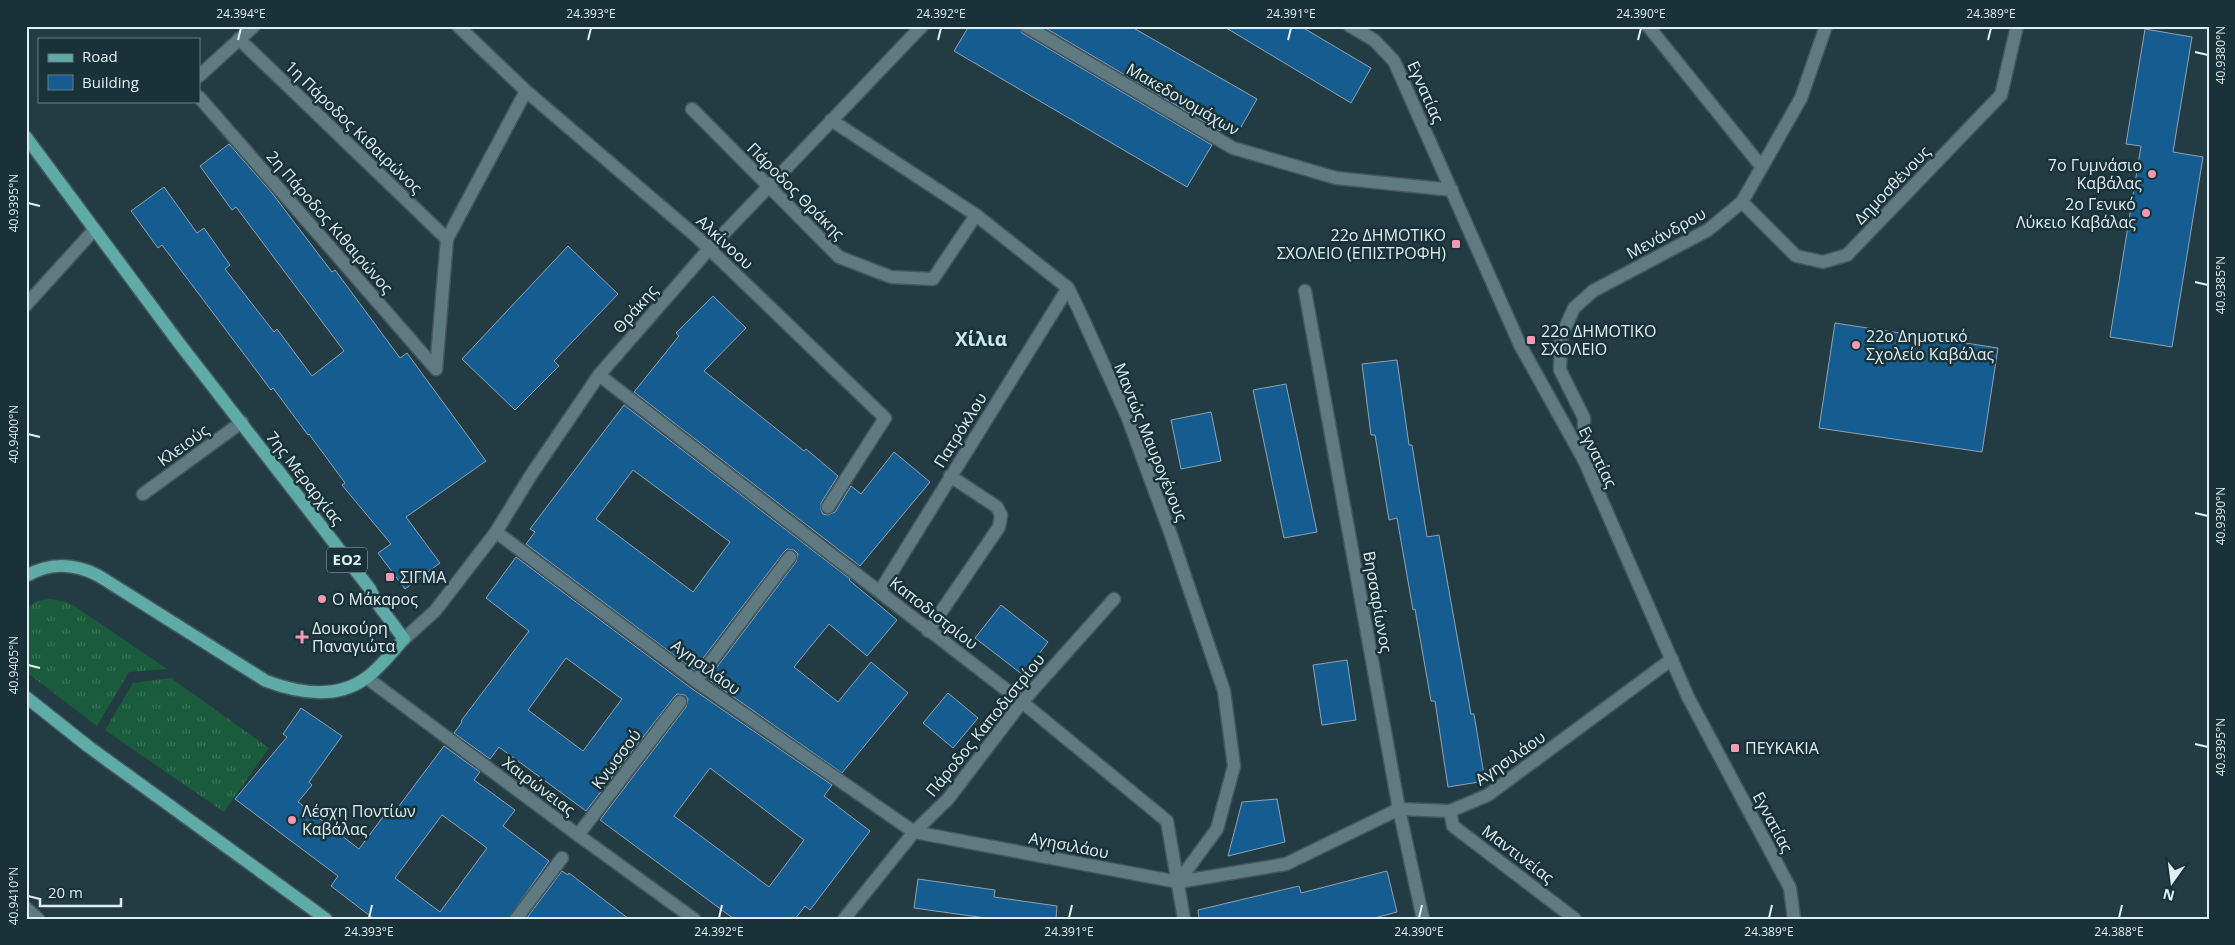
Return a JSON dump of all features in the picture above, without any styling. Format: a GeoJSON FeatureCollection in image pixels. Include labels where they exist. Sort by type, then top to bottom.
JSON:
{"type":"FeatureCollection","features":[{"type":"Feature","properties":{"kind":"main road","name":"7ης Μεραρχίας"},"geometry":{"type":"LineString","coordinates":[[26,137],[94,230],[370,589],[377,603],[404,639]]}},
{"type":"Feature","properties":{"kind":"main road"},"geometry":{"type":"LineString","coordinates":[[27,574],[39,569],[62,565],[84,568],[253,673],[283,688],[327,693],[348,689],[367,678],[404,639]]}},
{"type":"Feature","properties":{"kind":"main road"},"geometry":{"type":"LineString","coordinates":[[26,698],[89,747],[326,919]]}},
{"type":"Feature","properties":{"kind":"street"},"geometry":{"type":"LineString","coordinates":[[200,75],[254,26]]}},
{"type":"Feature","properties":{"kind":"street","name":"Αλκίνοου"},"geometry":{"type":"LineString","coordinates":[[458,26],[526,92],[709,249],[885,418],[828,507]]}},
{"type":"Feature","properties":{"kind":"street","name":"Θράκης"},"geometry":{"type":"LineString","coordinates":[[404,639],[434,611],[496,532],[531,475],[599,374],[709,249],[922,26]]}},
{"type":"Feature","properties":{"kind":"street","name":"Μακεδονομάχων"},"geometry":{"type":"LineString","coordinates":[[1026,26],[1233,148],[1336,178],[1452,190]]}},
{"type":"Feature","properties":{"kind":"street","name":"Εγνατίας"},"geometry":{"type":"LineString","coordinates":[[1350,26],[1374,40],[1394,62],[1520,345],[1584,460],[1688,697],[1790,888],[1794,919]]}},
{"type":"Feature","properties":{"kind":"street"},"geometry":{"type":"LineString","coordinates":[[1648,26],[1761,166]]}},
{"type":"Feature","properties":{"kind":"street","name":"Μενάνδρου"},"geometry":{"type":"LineString","coordinates":[[1584,460],[1584,418],[1560,370],[1561,337],[1574,308],[1593,291],[1708,230],[1742,202],[1801,98],[1826,26]]}},
{"type":"Feature","properties":{"kind":"street","name":"Δημοσθένους"},"geometry":{"type":"LineString","coordinates":[[1742,202],[1796,256],[1823,262],[1847,255],[2001,95],[2017,26]]}},
{"type":"Feature","properties":{"kind":"street","name":"1η Πάροδος Κιθαιρώνος"},"geometry":{"type":"LineString","coordinates":[[239,39],[447,239]]}},
{"type":"Feature","properties":{"kind":"street"},"geometry":{"type":"LineString","coordinates":[[447,239],[526,92]]}},
{"type":"Feature","properties":{"kind":"street","name":"2η Πάροδος Κιθαιρώνος"},"geometry":{"type":"LineString","coordinates":[[200,98],[436,368],[447,239]]}},
{"type":"Feature","properties":{"kind":"street","name":"Πάροδος Θράκης"},"geometry":{"type":"LineString","coordinates":[[692,109],[839,257],[891,277],[933,279],[976,215]]}},
{"type":"Feature","properties":{"kind":"street","name":"Μαντώς Μαυρογένους"},"geometry":{"type":"LineString","coordinates":[[831,120],[976,215],[1068,288],[1127,416],[1224,691],[1234,766],[1217,829],[1178,882]]}},
{"type":"Feature","properties":{"kind":"street"},"geometry":{"type":"LineString","coordinates":[[26,305],[94,230]]}},
{"type":"Feature","properties":{"kind":"street","name":"Πατρόκλου"},"geometry":{"type":"LineString","coordinates":[[880,591],[1068,288]]}},
{"type":"Feature","properties":{"kind":"street","name":"Βησσαρίωνος"},"geometry":{"type":"LineString","coordinates":[[1304,291],[1399,809],[1423,919]]}},
{"type":"Feature","properties":{"kind":"street","name":"Καποδιστρίου"},"geometry":{"type":"LineString","coordinates":[[599,374],[1022,702],[1168,821],[1184,919]]}},
{"type":"Feature","properties":{"kind":"street","name":"Κλειούς"},"geometry":{"type":"LineString","coordinates":[[143,494],[242,422]]}},
{"type":"Feature","properties":{"kind":"street"},"geometry":{"type":"LineString","coordinates":[[928,631],[999,527],[1001,516],[997,506],[950,476]]}},
{"type":"Feature","properties":{"kind":"street","name":"Αγησιλάου"},"geometry":{"type":"LineString","coordinates":[[496,532],[696,681],[914,832],[1178,882],[1286,864],[1399,809],[1450,811],[1488,795],[1672,659]]}},
{"type":"Feature","properties":{"kind":"street"},"geometry":{"type":"LineString","coordinates":[[696,681],[790,557]]}},
{"type":"Feature","properties":{"kind":"street","name":"Πάροδος Καποδιστρίου"},"geometry":{"type":"LineString","coordinates":[[844,919],[914,832],[948,800],[1022,702],[1114,599]]}},
{"type":"Feature","properties":{"kind":"street","name":"Χαιρώνειας"},"geometry":{"type":"LineString","coordinates":[[367,678],[578,836],[694,919]]}},
{"type":"Feature","properties":{"kind":"street","name":"Κνωσσού"},"geometry":{"type":"LineString","coordinates":[[578,836],[680,702]]}},
{"type":"Feature","properties":{"kind":"street","name":"Μαντινείας"},"geometry":{"type":"LineString","coordinates":[[1450,811],[1453,826],[1575,919]]}},
{"type":"Feature","properties":{"kind":"street"},"geometry":{"type":"LineString","coordinates":[[516,919],[562,858]]}},
{"type":"Feature","properties":{"kind":"street"},"geometry":{"type":"LineString","coordinates":[[26,908],[38,919]]}},
{"type":"Feature","properties":{"kind":"green space"},"geometry":{"type":"Polygon","coordinates":[[[50,599],[63,601],[76,607],[167,669],[129,672],[97,726],[26,672],[26,608],[37,601],[50,599]]]}},
{"type":"Feature","properties":{"kind":"green space"},"geometry":{"type":"Polygon","coordinates":[[[171,678],[269,748],[224,812],[105,730],[133,683],[171,678]]]}},
{"type":"Feature","properties":{"kind":"building"},"geometry":{"type":"Polygon","coordinates":[[[969,26],[1018,26],[1022,33],[1212,145],[1187,187],[954,51],[969,26]]]}},
{"type":"Feature","properties":{"kind":"building"},"geometry":{"type":"Polygon","coordinates":[[[1042,26],[1130,26],[1257,99],[1237,134],[1223,126],[1220,131],[1042,26]]]}},
{"type":"Feature","properties":{"kind":"building"},"geometry":{"type":"Polygon","coordinates":[[[1223,26],[1300,26],[1371,68],[1351,103],[1223,26]]]}},
{"type":"Feature","properties":{"kind":"building"},"geometry":{"type":"Polygon","coordinates":[[[2145,29],[2192,37],[2173,152],[2203,157],[2172,347],[2110,337],[2141,146],[2126,144],[2145,29]]]}},
{"type":"Feature","properties":{"kind":"building"},"geometry":{"type":"Polygon","coordinates":[[[229,144],[272,193],[332,272],[335,270],[400,358],[407,353],[486,461],[406,517],[440,563],[405,589],[378,553],[391,544],[342,485],[345,483],[309,434],[273,388],[271,390],[162,245],[158,248],[131,211],[164,187],[197,233],[204,228],[230,265],[225,269],[274,332],[277,329],[312,376],[344,351],[236,207],[232,210],[200,166],[229,144]]]}},
{"type":"Feature","properties":{"kind":"building"},"geometry":{"type":"Polygon","coordinates":[[[568,246],[618,294],[554,361],[559,366],[515,410],[462,359],[568,246]]]}},
{"type":"Feature","properties":{"kind":"building"},"geometry":{"type":"Polygon","coordinates":[[[713,296],[746,328],[704,371],[804,451],[806,449],[838,476],[821,503],[823,514],[828,515],[835,512],[851,486],[861,494],[894,452],[930,482],[860,566],[634,392],[679,336],[676,333],[713,296]]]}},
{"type":"Feature","properties":{"kind":"building"},"geometry":{"type":"Polygon","coordinates":[[[1835,323],[1998,348],[1982,452],[1819,428],[1835,323]]]}},
{"type":"Feature","properties":{"kind":"building"},"geometry":{"type":"Polygon","coordinates":[[[1397,360],[1409,445],[1412,445],[1427,537],[1439,535],[1471,714],[1474,714],[1485,781],[1448,787],[1435,701],[1431,701],[1397,518],[1389,520],[1375,435],[1371,435],[1362,364],[1397,360]]]}},
{"type":"Feature","properties":{"kind":"building"},"geometry":{"type":"Polygon","coordinates":[[[1286,384],[1317,532],[1284,538],[1253,390],[1286,384]]]}},
{"type":"Feature","properties":{"kind":"building"},"geometry":{"type":"Polygon","coordinates":[[[624,405],[850,579],[897,620],[867,656],[829,624],[794,667],[838,702],[871,662],[908,693],[842,773],[708,679],[796,562],[798,554],[794,550],[787,549],[784,552],[694,670],[526,544],[535,532],[530,529],[624,405]],[[633,470],[596,519],[693,592],[730,542],[633,470]]]}},
{"type":"Feature","properties":{"kind":"building"},"geometry":{"type":"Polygon","coordinates":[[[1211,412],[1221,461],[1181,469],[1171,420],[1211,412]]]}},
{"type":"Feature","properties":{"kind":"building"},"geometry":{"type":"Polygon","coordinates":[[[516,557],[691,688],[832,785],[824,796],[870,831],[810,910],[805,906],[795,919],[734,919],[600,820],[686,707],[688,699],[685,695],[677,694],[674,697],[586,811],[499,747],[490,759],[454,733],[529,631],[486,598],[516,557]],[[566,658],[528,710],[583,751],[622,699],[566,658]],[[710,768],[674,816],[769,887],[804,840],[710,768]]]}},
{"type":"Feature","properties":{"kind":"building"},"geometry":{"type":"Polygon","coordinates":[[[1001,605],[1048,642],[1023,675],[975,638],[1001,605]]]}},
{"type":"Feature","properties":{"kind":"building"},"geometry":{"type":"Polygon","coordinates":[[[1347,660],[1356,720],[1322,725],[1313,665],[1347,660]]]}},
{"type":"Feature","properties":{"kind":"building"},"geometry":{"type":"Polygon","coordinates":[[[948,693],[978,718],[953,748],[923,723],[948,693]]]}},
{"type":"Feature","properties":{"kind":"building"},"geometry":{"type":"Polygon","coordinates":[[[301,708],[342,736],[309,782],[312,785],[298,802],[359,849],[391,806],[396,810],[444,746],[480,772],[474,780],[515,810],[503,826],[549,861],[508,919],[374,919],[331,886],[338,876],[235,799],[287,737],[283,734],[301,708]],[[442,815],[395,878],[440,912],[487,848],[442,815]]]}},
{"type":"Feature","properties":{"kind":"building"},"geometry":{"type":"Polygon","coordinates":[[[1277,799],[1285,842],[1228,856],[1242,802],[1277,799]]]}},
{"type":"Feature","properties":{"kind":"building"},"geometry":{"type":"Polygon","coordinates":[[[562,871],[568,875],[569,873],[629,919],[526,919],[562,871]]]}},
{"type":"Feature","properties":{"kind":"building"},"geometry":{"type":"Polygon","coordinates":[[[1387,871],[1397,912],[1371,919],[1199,919],[1198,910],[1299,886],[1301,893],[1387,871]]]}},
{"type":"Feature","properties":{"kind":"building"},"geometry":{"type":"Polygon","coordinates":[[[918,879],[995,890],[994,897],[1057,906],[1056,919],[993,919],[914,908],[918,879]]]}},
{"type":"Feature","properties":{"kind":"place","name":"7ο Γυμνάσιο Καβάλας"},"geometry":{"type":"Point","coordinates":[2152,174]}},
{"type":"Feature","properties":{"kind":"place","name":"2ο Γενικό Λύκειο Καβάλας"},"geometry":{"type":"Point","coordinates":[2146,213]}},
{"type":"Feature","properties":{"kind":"place","name":"22ο ΔΗΜΟΤΙΚΟ ΣΧΟΛΕΙΟ (ΕΠΙΣΤΡΟΦΗ)"},"geometry":{"type":"Point","coordinates":[1456,244]}},
{"type":"Feature","properties":{"kind":"place","name":"22ο ΔΗΜΟΤΙΚΟ ΣΧΟΛΕΙΟ"},"geometry":{"type":"Point","coordinates":[1531,340]}},
{"type":"Feature","properties":{"kind":"place","name":"22ο Δημοτικό Σχολείο Καβάλας"},"geometry":{"type":"Point","coordinates":[1856,345]}},
{"type":"Feature","properties":{"kind":"place","name":"ΣΙΓΜΑ"},"geometry":{"type":"Point","coordinates":[390,577]}},
{"type":"Feature","properties":{"kind":"place","name":"Ο Μάκαρος"},"geometry":{"type":"Point","coordinates":[322,599]}},
{"type":"Feature","properties":{"kind":"place","name":"Δουκούρη Παναγιώτα"},"geometry":{"type":"Point","coordinates":[302,637]}},
{"type":"Feature","properties":{"kind":"place","name":"ΠΕΥΚΑΚΙΑ"},"geometry":{"type":"Point","coordinates":[1735,748]}},
{"type":"Feature","properties":{"kind":"place","name":"Λέσχη Ποντίων Καβάλας"},"geometry":{"type":"Point","coordinates":[292,820]}},
{"type":"Feature","properties":{"kind":"district","name":"Χίλια"},"geometry":{"type":"Point","coordinates":[981,339]}}]}
